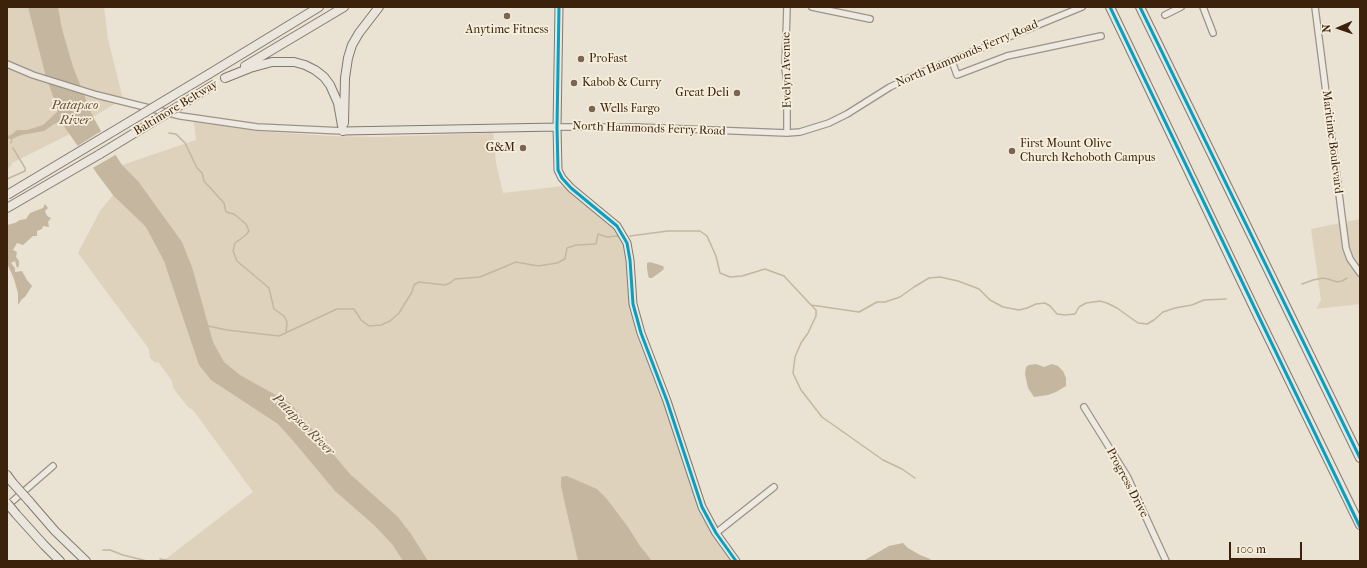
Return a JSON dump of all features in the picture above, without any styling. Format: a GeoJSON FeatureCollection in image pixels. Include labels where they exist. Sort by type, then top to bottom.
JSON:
{"type":"FeatureCollection","features":[{"type":"Feature","properties":{"kind":"highway","name":"Baltimore Beltway"},"geometry":{"type":"LineString","coordinates":[[7,208],[344,7]]}},
{"type":"Feature","properties":{"kind":"highway"},"geometry":{"type":"LineString","coordinates":[[344,131],[345,78],[348,58],[352,45],[359,33],[379,7]]}},
{"type":"Feature","properties":{"kind":"highway"},"geometry":{"type":"LineString","coordinates":[[1110,7],[1360,526]]}},
{"type":"Feature","properties":{"kind":"highway"},"geometry":{"type":"LineString","coordinates":[[1140,7],[1360,458]]}},
{"type":"Feature","properties":{"kind":"highway","name":"Baltimore Beltway"},"geometry":{"type":"LineString","coordinates":[[7,195],[318,8]]}},
{"type":"Feature","properties":{"kind":"highway"},"geometry":{"type":"LineString","coordinates":[[225,78],[250,68],[272,62],[289,61],[305,65],[315,70],[330,84],[338,103],[344,131]]}},
{"type":"Feature","properties":{"kind":"highway"},"geometry":{"type":"LineString","coordinates":[[7,475],[56,531],[86,561]]}},
{"type":"Feature","properties":{"kind":"highway"},"geometry":{"type":"LineString","coordinates":[[7,504],[60,561]]}},
{"type":"Feature","properties":{"kind":"main road"},"geometry":{"type":"LineString","coordinates":[[559,7],[557,126],[558,170],[562,178],[571,188],[617,226],[627,243],[630,260],[632,294],[637,321],[667,401],[702,507],[716,533],[736,561]]}},
{"type":"Feature","properties":{"kind":"main road","name":"North Hammonds Ferry Road"},"geometry":{"type":"LineString","coordinates":[[344,131],[557,126]]}},
{"type":"Feature","properties":{"kind":"street","name":"Evelyn Avenue"},"geometry":{"type":"LineString","coordinates":[[787,7],[785,69],[787,82],[788,133]]}},
{"type":"Feature","properties":{"kind":"street"},"geometry":{"type":"LineString","coordinates":[[812,7],[870,19]]}},
{"type":"Feature","properties":{"kind":"street","name":"North Hammonds Ferry Road"},"geometry":{"type":"LineString","coordinates":[[557,126],[635,127],[788,133],[807,131],[829,123],[847,114],[890,87],[1082,7]]}},
{"type":"Feature","properties":{"kind":"street"},"geometry":{"type":"LineString","coordinates":[[1165,15],[1181,7]]}},
{"type":"Feature","properties":{"kind":"street"},"geometry":{"type":"LineString","coordinates":[[1203,7],[1213,33]]}},
{"type":"Feature","properties":{"kind":"street","name":"Maritime Boulevard"},"geometry":{"type":"LineString","coordinates":[[1315,7],[1346,248],[1350,259],[1360,273]]}},
{"type":"Feature","properties":{"kind":"street"},"geometry":{"type":"LineString","coordinates":[[952,60],[957,75],[1007,56],[1101,36]]}},
{"type":"Feature","properties":{"kind":"street","name":"North Hammonds Ferry Road"},"geometry":{"type":"LineString","coordinates":[[7,64],[97,95],[181,116],[257,127],[344,131]]}},
{"type":"Feature","properties":{"kind":"street","name":"Progress Drive"},"geometry":{"type":"LineString","coordinates":[[1084,407],[1127,476],[1166,561]]}},
{"type":"Feature","properties":{"kind":"street"},"geometry":{"type":"LineString","coordinates":[[7,504],[53,466]]}},
{"type":"Feature","properties":{"kind":"street"},"geometry":{"type":"LineString","coordinates":[[716,533],[774,487]]}},
{"type":"Feature","properties":{"kind":"shaded area"},"geometry":{"type":"Polygon","coordinates":[[[7,7],[104,7],[108,39],[123,99],[93,117],[70,134],[12,163],[7,170],[7,7]]]}},
{"type":"Feature","properties":{"kind":"shaded area"},"geometry":{"type":"Polygon","coordinates":[[[194,122],[257,131],[331,136],[378,137],[493,133],[496,163],[503,193],[563,186],[614,228],[619,235],[627,260],[630,305],[637,335],[664,402],[691,488],[713,535],[732,561],[163,561],[253,492],[193,410],[188,407],[173,388],[172,381],[159,363],[154,362],[150,358],[149,349],[78,253],[100,211],[113,195],[122,165],[196,140],[194,122]]]}},
{"type":"Feature","properties":{"kind":"shaded area"},"geometry":{"type":"Polygon","coordinates":[[[1360,219],[1360,304],[1316,309],[1321,300],[1311,229],[1360,219]]]}},
{"type":"Feature","properties":{"kind":"water","name":"Patapsco River"},"geometry":{"type":"Polygon","coordinates":[[[28,7],[58,7],[62,29],[73,67],[93,117],[122,165],[138,181],[182,242],[192,267],[213,342],[224,362],[240,375],[290,403],[350,474],[398,517],[428,561],[403,561],[392,544],[375,526],[335,491],[278,424],[211,380],[199,365],[164,261],[146,227],[113,195],[61,122],[54,124],[44,131],[7,139],[7,136],[11,135],[17,130],[27,130],[43,125],[58,111],[45,73],[28,7]]]}},
{"type":"Feature","properties":{"kind":"water"},"geometry":{"type":"Polygon","coordinates":[[[45,204],[48,208],[45,211],[47,216],[51,218],[48,222],[49,227],[43,226],[42,229],[37,231],[37,236],[33,236],[23,245],[17,243],[13,250],[17,252],[16,257],[19,261],[19,266],[17,268],[15,261],[11,263],[15,268],[15,272],[22,271],[32,286],[18,305],[18,293],[7,263],[7,225],[26,219],[30,213],[43,208],[45,204]]]}},
{"type":"Feature","properties":{"kind":"water"},"geometry":{"type":"Polygon","coordinates":[[[650,262],[663,266],[664,268],[652,278],[649,278],[647,268],[647,263],[650,262]]]}},
{"type":"Feature","properties":{"kind":"water"},"geometry":{"type":"Polygon","coordinates":[[[1036,364],[1044,367],[1052,364],[1058,366],[1063,371],[1066,378],[1066,386],[1048,395],[1034,397],[1028,388],[1025,374],[1026,367],[1036,364]]]}},
{"type":"Feature","properties":{"kind":"water"},"geometry":{"type":"Polygon","coordinates":[[[567,476],[597,489],[606,498],[652,561],[578,561],[561,486],[561,477],[567,476]]]}},
{"type":"Feature","properties":{"kind":"water"},"geometry":{"type":"Polygon","coordinates":[[[903,543],[908,548],[932,561],[863,561],[889,546],[903,543]]]}},
{"type":"Feature","properties":{"kind":"pier"},"geometry":{"type":"Polygon","coordinates":[[[103,130],[117,154],[91,169],[76,147],[103,130]]]}},
{"type":"Feature","properties":{"kind":"waterway"},"geometry":{"type":"LineString","coordinates":[[169,133],[176,134],[185,143],[197,168],[202,173],[204,181],[224,203],[226,212],[234,214],[246,224],[249,231],[235,243],[233,251],[237,261],[269,288],[274,309],[284,316],[287,322],[286,333]]}},
{"type":"Feature","properties":{"kind":"waterway"},"geometry":{"type":"LineString","coordinates":[[11,143],[12,137]]}},
{"type":"Feature","properties":{"kind":"waterway"},"geometry":{"type":"LineString","coordinates":[[7,179],[25,171],[25,168],[13,148]]}},
{"type":"Feature","properties":{"kind":"waterway"},"geometry":{"type":"LineString","coordinates":[[630,236],[668,231],[700,231],[707,236],[716,256],[720,273],[730,277],[742,276],[765,269],[784,276],[811,305],[859,312],[877,302],[885,302],[900,297],[929,278],[940,277],[958,281],[979,289],[990,300],[1003,307],[1019,310],[1036,304],[1045,303],[1057,314],[1065,315],[1075,314],[1079,307],[1086,303],[1100,301],[1117,308],[1138,323],[1147,324],[1163,312],[1175,308],[1192,305],[1204,300],[1226,299]]}},
{"type":"Feature","properties":{"kind":"waterway"},"geometry":{"type":"LineString","coordinates":[[208,326],[227,330],[279,336],[337,309],[354,309],[361,320],[369,326],[381,325],[390,321],[399,313],[412,292],[414,285],[419,282],[445,285],[455,279],[480,277],[516,262],[538,266],[557,263],[565,259],[567,248],[576,245],[596,244],[598,234],[607,237],[618,236]]}},
{"type":"Feature","properties":{"kind":"waterway"},"geometry":{"type":"LineString","coordinates":[[1302,284],[1323,278],[1337,282],[1347,278]]}},
{"type":"Feature","properties":{"kind":"waterway"},"geometry":{"type":"LineString","coordinates":[[812,306],[816,310],[816,316],[795,357],[793,373],[801,390],[822,417],[883,460],[902,469],[915,478]]}},
{"type":"Feature","properties":{"kind":"waterway"},"geometry":{"type":"LineString","coordinates":[[103,550],[110,550],[147,561]]}},
{"type":"Feature","properties":{"kind":"waterway"},"geometry":{"type":"LineString","coordinates":[[160,559],[172,561]]}},
{"type":"Feature","properties":{"kind":"transit line"},"geometry":{"type":"LineString","coordinates":[[559,7],[557,127],[558,170],[562,178],[571,188],[617,226],[627,243],[630,260],[633,304],[641,333],[667,401],[702,507],[716,533],[736,561]]}},
{"type":"Feature","properties":{"kind":"transit line"},"geometry":{"type":"LineString","coordinates":[[1110,7],[1360,527]]}},
{"type":"Feature","properties":{"kind":"transit line"},"geometry":{"type":"LineString","coordinates":[[1140,7],[1360,458]]}},
{"type":"Feature","properties":{"kind":"place","name":"Anytime Fitness"},"geometry":{"type":"Point","coordinates":[507,16]}},
{"type":"Feature","properties":{"kind":"place","name":"ProFast"},"geometry":{"type":"Point","coordinates":[581,59]}},
{"type":"Feature","properties":{"kind":"place","name":"Kabob & Curry"},"geometry":{"type":"Point","coordinates":[574,83]}},
{"type":"Feature","properties":{"kind":"place","name":"Great Deli"},"geometry":{"type":"Point","coordinates":[737,93]}},
{"type":"Feature","properties":{"kind":"place","name":"Wells Fargo"},"geometry":{"type":"Point","coordinates":[592,109]}},
{"type":"Feature","properties":{"kind":"place","name":"G&M"},"geometry":{"type":"Point","coordinates":[523,148]}},
{"type":"Feature","properties":{"kind":"place","name":"First Mount Olive Church Rehoboth Campus"},"geometry":{"type":"Point","coordinates":[1012,151]}}]}
